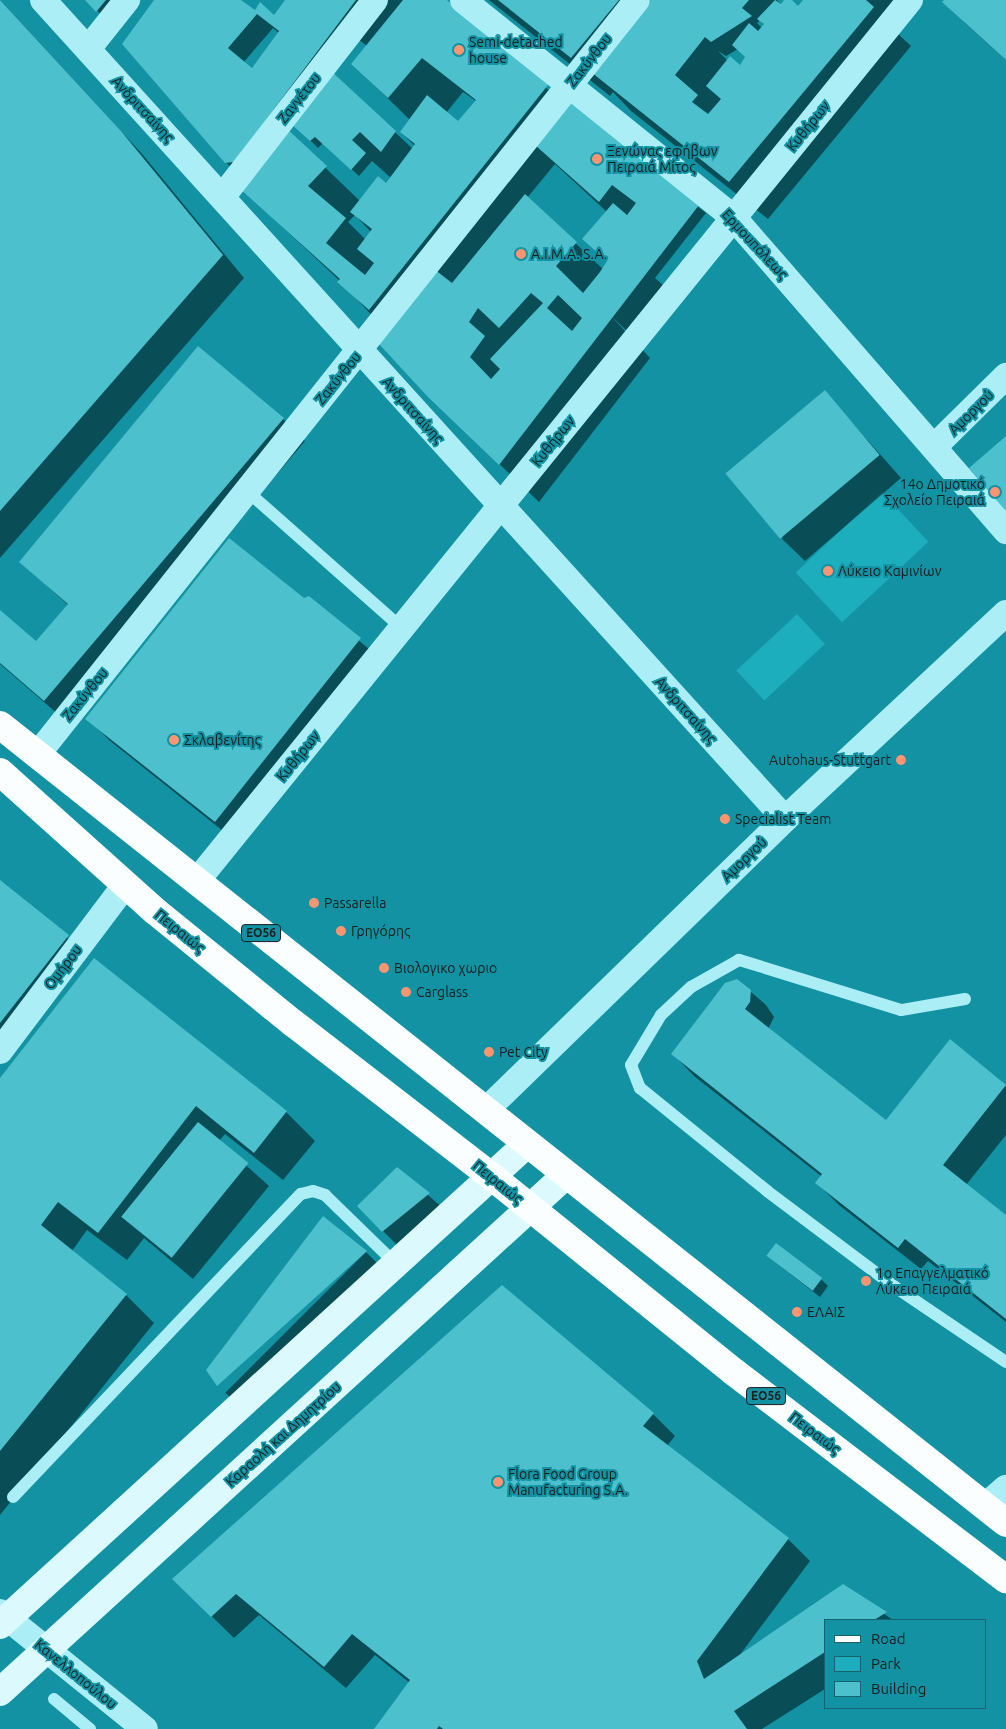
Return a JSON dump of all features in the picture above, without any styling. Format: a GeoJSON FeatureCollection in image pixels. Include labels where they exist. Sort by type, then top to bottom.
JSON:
{"type":"FeatureCollection","features":[{"type":"Feature","properties":{"kind":"main road","name":"ΕΟ56"},"geometry":{"type":"LineString","coordinates":[[0,725],[1006,1523]]}},
{"type":"Feature","properties":{"kind":"main road","name":"Πειραιώς"},"geometry":{"type":"LineString","coordinates":[[1,776],[126,884],[293,1023],[492,1176],[734,1372],[1006,1579]]}},
{"type":"Feature","properties":{"kind":"main road"},"geometry":{"type":"LineString","coordinates":[[3,1618],[527,1144]]}},
{"type":"Feature","properties":{"kind":"main road","name":"Καραολή και Δημητρίου"},"geometry":{"type":"LineString","coordinates":[[0,1692],[566,1175]]}},
{"type":"Feature","properties":{"kind":"street","name":"Ανδριτσαίνης"},"geometry":{"type":"LineString","coordinates":[[43,0],[223,196],[359,351],[785,820]]}},
{"type":"Feature","properties":{"kind":"street"},"geometry":{"type":"LineString","coordinates":[[88,49],[128,0]]}},
{"type":"Feature","properties":{"kind":"street","name":"Ζαννέτου"},"geometry":{"type":"LineString","coordinates":[[223,196],[374,0]]}},
{"type":"Feature","properties":{"kind":"street","name":"Ερμουπόλεως"},"geometry":{"type":"LineString","coordinates":[[463,0],[734,218],[935,446],[1006,531]]}},
{"type":"Feature","properties":{"kind":"street","name":"Ζακύνθου"},"geometry":{"type":"LineString","coordinates":[[37,755],[637,0]]}},
{"type":"Feature","properties":{"kind":"street","name":"Κυθήρων"},"geometry":{"type":"LineString","coordinates":[[196,882],[910,0]]}},
{"type":"Feature","properties":{"kind":"street","name":"Αμοργού"},"geometry":{"type":"LineString","coordinates":[[935,446],[1006,376]]}},
{"type":"Feature","properties":{"kind":"street","name":"Αμοργού"},"geometry":{"type":"LineString","coordinates":[[486,1110],[785,820],[1006,612]]}},
{"type":"Feature","properties":{"kind":"street","name":"Ομήρου"},"geometry":{"type":"LineString","coordinates":[[0,1051],[126,884]]}},
{"type":"Feature","properties":{"kind":"street"},"geometry":{"type":"LineString","coordinates":[[985,1506],[1006,1488]]}},
{"type":"Feature","properties":{"kind":"street","name":"Κανελλοπούλου"},"geometry":{"type":"LineString","coordinates":[[3,1618],[47,1649],[145,1729]]}},
{"type":"Feature","properties":{"kind":"lane"},"geometry":{"type":"LineString","coordinates":[[247,491],[402,628]]}},
{"type":"Feature","properties":{"kind":"lane"},"geometry":{"type":"LineString","coordinates":[[965,998],[901,1010],[843,994],[739,960],[691,987],[661,1015],[631,1065],[640,1088],[767,1191],[895,1287],[1006,1362]]}},
{"type":"Feature","properties":{"kind":"lane"},"geometry":{"type":"LineString","coordinates":[[13,1497],[301,1194],[313,1191],[325,1195],[396,1264]]}},
{"type":"Feature","properties":{"kind":"lane"},"geometry":{"type":"LineString","coordinates":[[54,1700],[90,1729]]}},
{"type":"Feature","properties":{"kind":"green space"},"geometry":{"type":"Polygon","coordinates":[[[882,492],[928,542],[842,622],[796,572],[882,492]]]}},
{"type":"Feature","properties":{"kind":"green space"},"geometry":{"type":"Polygon","coordinates":[[[797,614],[825,644],[764,701],[736,671],[797,614]]]}},
{"type":"Feature","properties":{"kind":"building"},"geometry":{"type":"Polygon","coordinates":[[[0,0],[121,131],[223,255],[0,511],[0,0]]]}},
{"type":"Feature","properties":{"kind":"building"},"geometry":{"type":"Polygon","coordinates":[[[85,0],[106,0],[96,12],[85,0]]]}},
{"type":"Feature","properties":{"kind":"building"},"geometry":{"type":"Polygon","coordinates":[[[154,0],[241,0],[255,10],[260,2],[274,15],[285,0],[356,0],[234,162],[225,163],[122,44],[154,0]],[[257,14],[228,48],[252,68],[279,31],[257,14]]]}},
{"type":"Feature","properties":{"kind":"building"},"geometry":{"type":"Polygon","coordinates":[[[403,0],[447,0],[548,85],[369,310],[337,282],[340,279],[239,188],[285,127],[327,166],[308,186],[346,218],[326,243],[365,275],[374,263],[357,249],[372,229],[350,212],[378,176],[386,183],[415,144],[400,132],[427,95],[458,121],[476,100],[422,58],[388,98],[351,64],[403,0]]]}},
{"type":"Feature","properties":{"kind":"building"},"geometry":{"type":"Polygon","coordinates":[[[498,0],[619,0],[571,58],[498,0]]]}},
{"type":"Feature","properties":{"kind":"building"},"geometry":{"type":"Polygon","coordinates":[[[650,0],[749,0],[742,8],[752,16],[711,42],[705,37],[675,75],[698,95],[692,102],[708,114],[721,99],[706,86],[730,56],[740,65],[745,57],[732,45],[749,23],[758,31],[764,24],[757,19],[775,0],[781,4],[784,0],[792,0],[798,6],[803,0],[866,0],[874,7],[729,182],[591,72],[650,0]]]}},
{"type":"Feature","properties":{"kind":"building"},"geometry":{"type":"Polygon","coordinates":[[[944,0],[1006,0],[1006,60],[942,2],[944,0]]]}},
{"type":"Feature","properties":{"kind":"building"},"geometry":{"type":"Polygon","coordinates":[[[330,70],[396,131],[381,152],[360,132],[352,140],[366,153],[351,170],[315,137],[310,141],[290,123],[330,70]]]}},
{"type":"Feature","properties":{"kind":"building"},"geometry":{"type":"Polygon","coordinates":[[[571,101],[699,205],[499,465],[427,396],[379,344],[434,269],[452,283],[525,194],[577,242],[556,266],[583,293],[600,272],[607,261],[582,239],[613,203],[627,215],[636,203],[612,185],[599,202],[535,145],[571,101]],[[531,293],[499,328],[478,308],[469,322],[485,336],[470,357],[491,379],[500,369],[490,359],[543,303],[531,293]],[[558,295],[547,308],[572,331],[582,318],[558,295]]]}},
{"type":"Feature","properties":{"kind":"building"},"geometry":{"type":"Polygon","coordinates":[[[198,346],[284,418],[44,701],[0,663],[0,610],[36,641],[68,604],[19,562],[198,346]]]}},
{"type":"Feature","properties":{"kind":"building"},"geometry":{"type":"Polygon","coordinates":[[[825,390],[880,455],[780,539],[725,474],[825,390]]]}},
{"type":"Feature","properties":{"kind":"building","name":"14ο Δημοτικό Σχολείο Πειραιά"},"geometry":{"type":"Polygon","coordinates":[[[1006,436],[1006,512],[969,468],[1006,436]]]}},
{"type":"Feature","properties":{"kind":"building"},"geometry":{"type":"Polygon","coordinates":[[[229,538],[304,598],[309,596],[361,638],[215,822],[85,719],[229,538]]]}},
{"type":"Feature","properties":{"kind":"building"},"geometry":{"type":"Polygon","coordinates":[[[0,880],[69,935],[0,1023],[0,880]]]}},
{"type":"Feature","properties":{"kind":"building"},"geometry":{"type":"Polygon","coordinates":[[[94,958],[287,1111],[254,1153],[196,1106],[98,1233],[58,1202],[41,1225],[127,1294],[0,1451],[0,1078],[94,958]]]}},
{"type":"Feature","properties":{"kind":"building"},"geometry":{"type":"Polygon","coordinates":[[[737,979],[751,990],[750,1002],[745,1009],[886,1120],[950,1039],[1006,1085],[943,1165],[1006,1215],[1006,1319],[905,1239],[898,1248],[815,1183],[822,1174],[671,1054],[725,983],[737,979]]]}},
{"type":"Feature","properties":{"kind":"building"},"geometry":{"type":"Polygon","coordinates":[[[198,1122],[249,1163],[172,1258],[121,1217],[198,1122]]]}},
{"type":"Feature","properties":{"kind":"building"},"geometry":{"type":"Polygon","coordinates":[[[397,1167],[430,1193],[382,1232],[357,1206],[397,1167]]]}},
{"type":"Feature","properties":{"kind":"building"},"geometry":{"type":"Polygon","coordinates":[[[323,1216],[367,1251],[217,1386],[206,1370],[323,1216]]]}},
{"type":"Feature","properties":{"kind":"building"},"geometry":{"type":"Polygon","coordinates":[[[776,1243],[822,1278],[813,1291],[766,1256],[776,1243]]]}},
{"type":"Feature","properties":{"kind":"building","name":"Flora Food Group Manufacturing S.A."},"geometry":{"type":"Polygon","coordinates":[[[502,1285],[654,1413],[643,1426],[789,1538],[697,1661],[704,1679],[843,1584],[887,1612],[876,1619],[824,1619],[824,1653],[734,1711],[747,1729],[443,1729],[439,1726],[437,1729],[374,1729],[410,1680],[352,1634],[324,1667],[236,1594],[211,1617],[172,1579],[502,1285]]]}},
{"type":"Feature","properties":{"kind":"place","name":"Semi-detached house"},"geometry":{"type":"Point","coordinates":[459,50]}},
{"type":"Feature","properties":{"kind":"place","name":"Ξενώνας εφήβων Πειραιά Μίτος"},"geometry":{"type":"Point","coordinates":[597,159]}},
{"type":"Feature","properties":{"kind":"place","name":"A.I.M.A. S.A."},"geometry":{"type":"Point","coordinates":[521,254]}},
{"type":"Feature","properties":{"kind":"place","name":"14ο Δημοτικό Σχολείο Πειραιά"},"geometry":{"type":"Point","coordinates":[995,492]}},
{"type":"Feature","properties":{"kind":"place","name":"Λύκειο Καμινίων"},"geometry":{"type":"Point","coordinates":[828,571]}},
{"type":"Feature","properties":{"kind":"place","name":"Σκλαβενίτης"},"geometry":{"type":"Point","coordinates":[174,740]}},
{"type":"Feature","properties":{"kind":"place","name":"Autohaus-Stuttgart"},"geometry":{"type":"Point","coordinates":[901,760]}},
{"type":"Feature","properties":{"kind":"place","name":"Specialist Team"},"geometry":{"type":"Point","coordinates":[725,819]}},
{"type":"Feature","properties":{"kind":"place","name":"Passarella"},"geometry":{"type":"Point","coordinates":[314,903]}},
{"type":"Feature","properties":{"kind":"place","name":"Γρηγόρης"},"geometry":{"type":"Point","coordinates":[341,931]}},
{"type":"Feature","properties":{"kind":"place","name":"Βιολογικο χωριο"},"geometry":{"type":"Point","coordinates":[384,968]}},
{"type":"Feature","properties":{"kind":"place","name":"Carglass"},"geometry":{"type":"Point","coordinates":[406,992]}},
{"type":"Feature","properties":{"kind":"place","name":"Pet City"},"geometry":{"type":"Point","coordinates":[489,1052]}},
{"type":"Feature","properties":{"kind":"place","name":"1ο Επαγγελματικό Λύκειο Πειραιά"},"geometry":{"type":"Point","coordinates":[866,1281]}},
{"type":"Feature","properties":{"kind":"place","name":"ΕΛΑΙΣ"},"geometry":{"type":"Point","coordinates":[797,1312]}},
{"type":"Feature","properties":{"kind":"place","name":"Flora Food Group Manufacturing S.A."},"geometry":{"type":"Point","coordinates":[498,1482]}}]}
